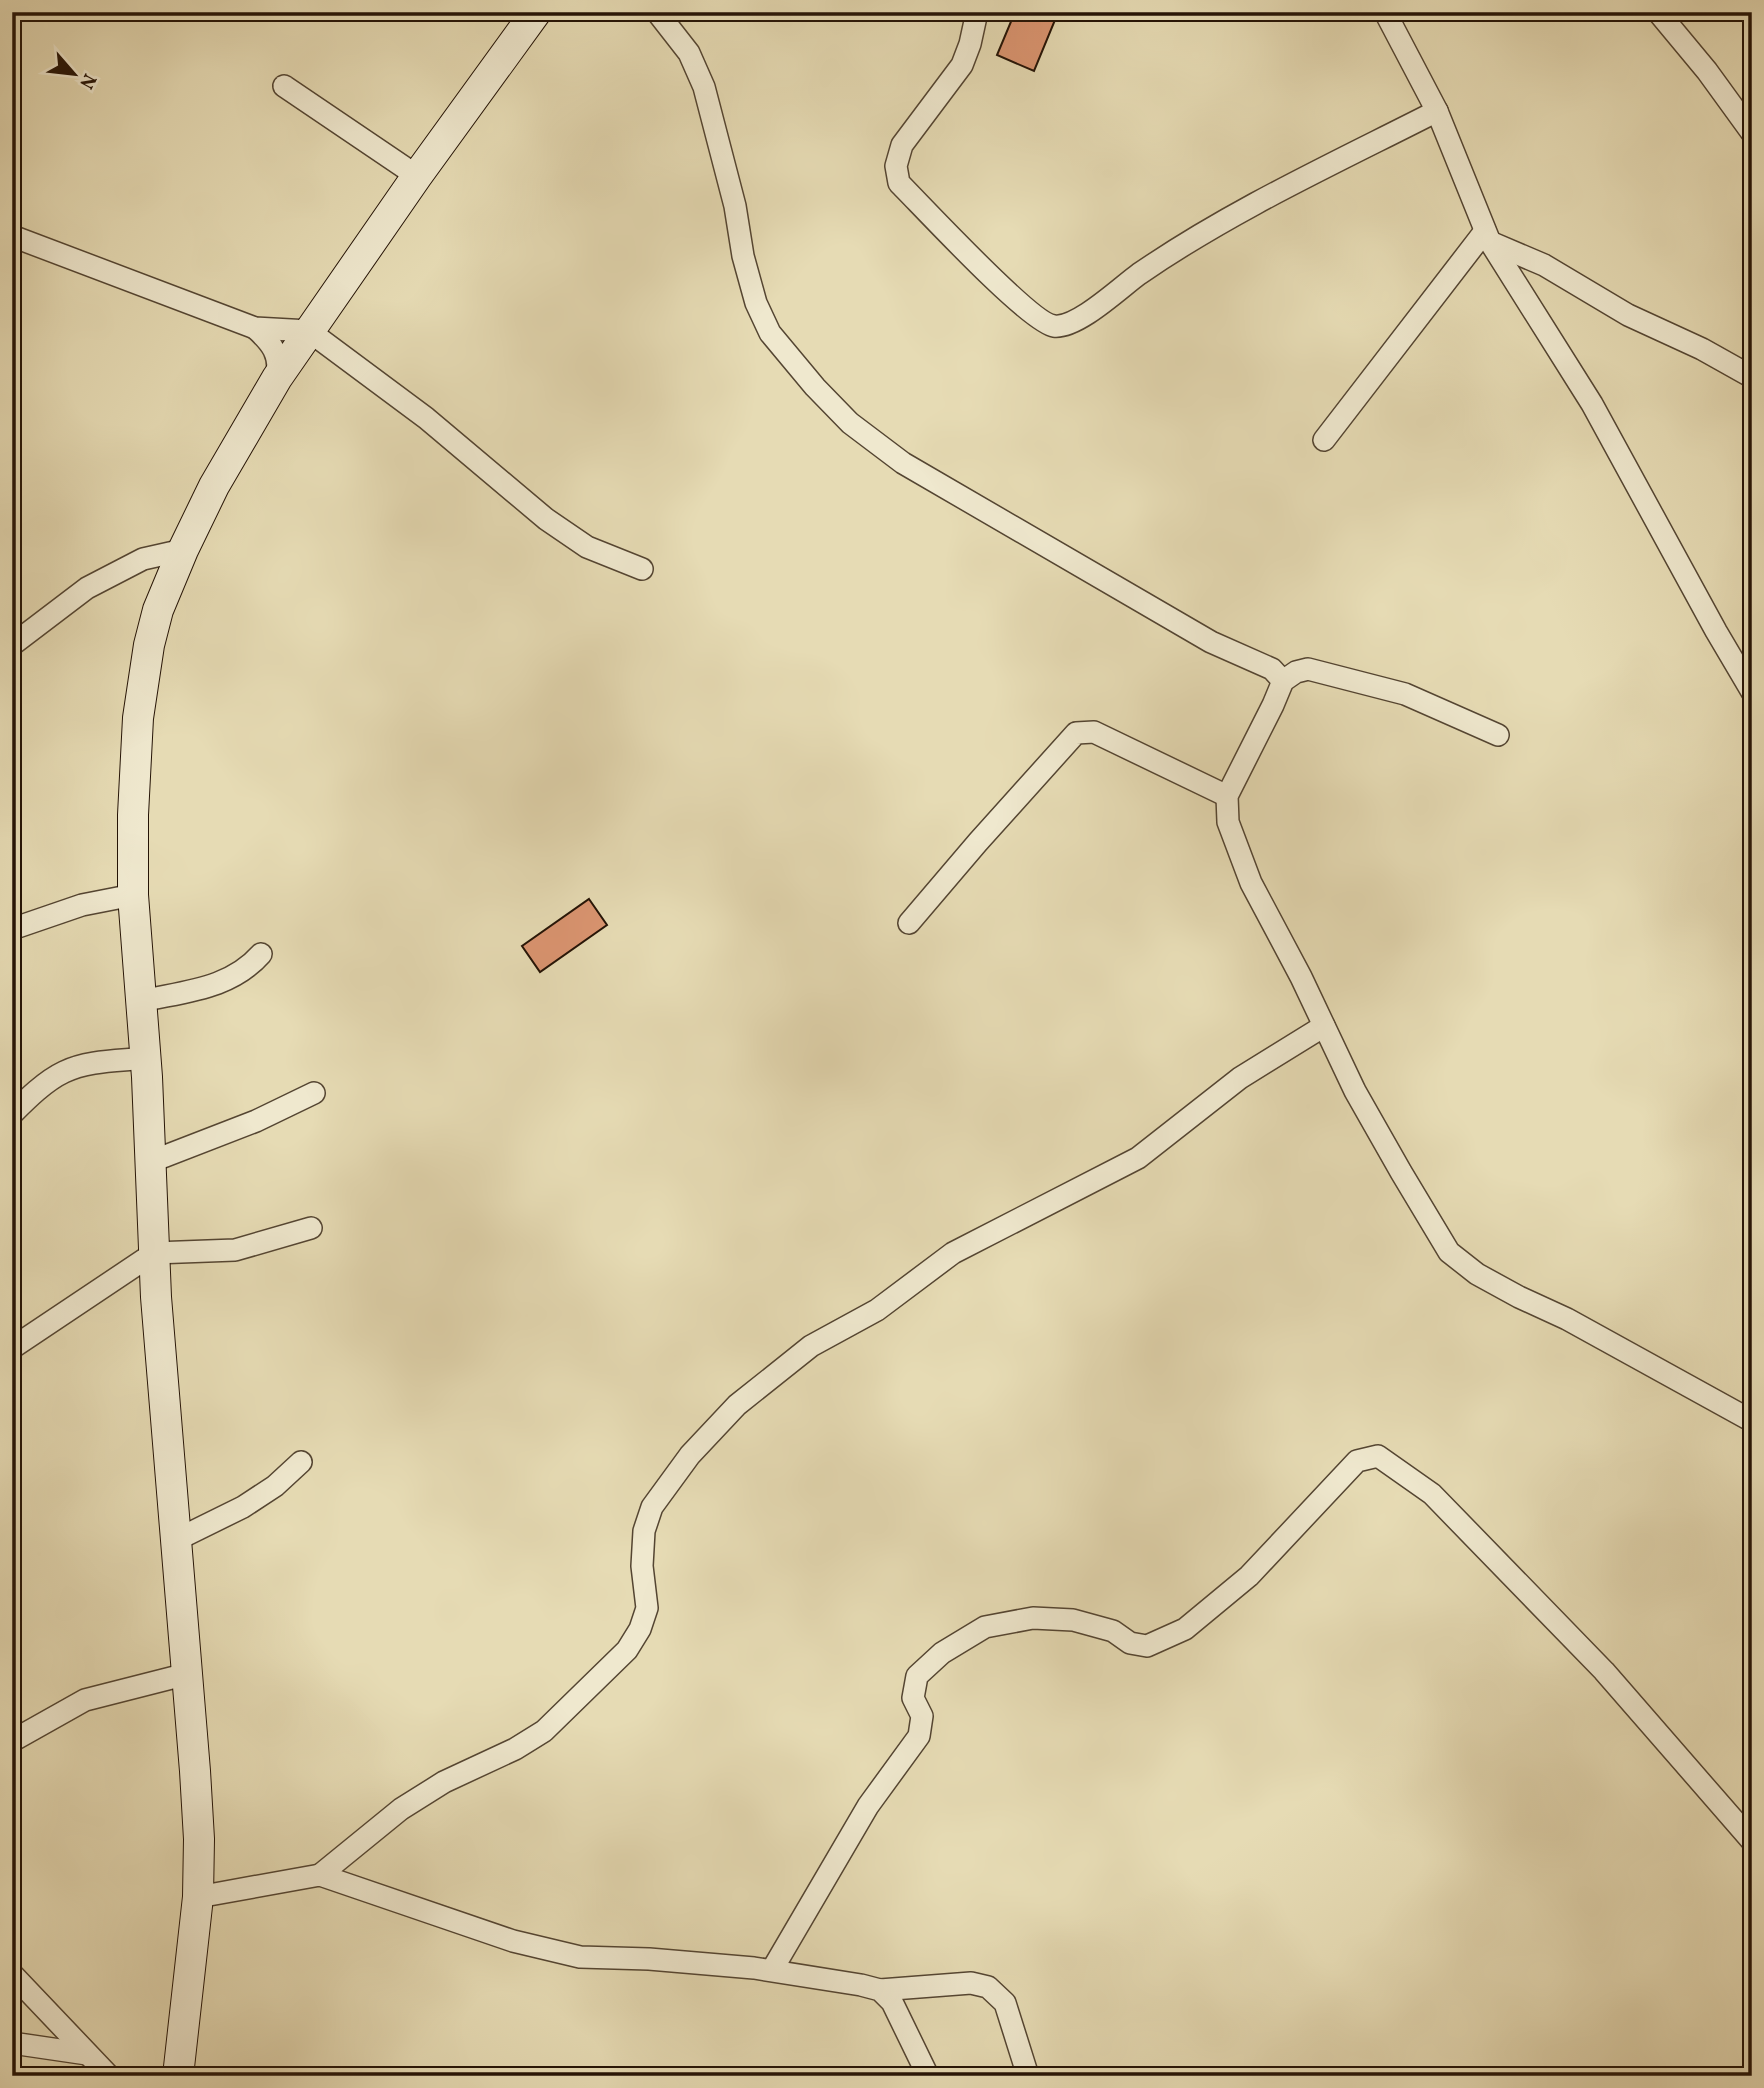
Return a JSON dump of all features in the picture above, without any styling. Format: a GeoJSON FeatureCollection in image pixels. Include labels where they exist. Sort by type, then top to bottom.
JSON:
{"type":"FeatureCollection","features":[{"type":"Feature","properties":{"kind":"main road"},"geometry":{"type":"LineString","coordinates":[[178,2076],[198,1898],[199,1839],[174,1541],[154,1254],[146,1058],[133,895],[133,815],[140,706],[149,645],[155,622],[183,550],[214,486],[277,378],[417,176],[537,12]]}},
{"type":"Feature","properties":{"kind":"street"},"geometry":{"type":"LineString","coordinates":[[657,12],[689,53],[704,87],[756,303],[770,333],[815,387],[850,423],[913,469],[1211,642],[1272,668],[1283,681]]}},
{"type":"Feature","properties":{"kind":"street"},"geometry":{"type":"LineString","coordinates":[[977,12],[962,65],[902,145],[896,166],[899,183],[1006,291],[1037,318],[1055,326],[1074,321],[1088,313],[1140,274],[1263,200],[1437,111]]}},
{"type":"Feature","properties":{"kind":"street"},"geometry":{"type":"LineString","coordinates":[[1385,12],[1437,111],[1488,237],[1592,404],[1752,692]]}},
{"type":"Feature","properties":{"kind":"street"},"geometry":{"type":"LineString","coordinates":[[1658,12],[1707,71],[1752,133]]}},
{"type":"Feature","properties":{"kind":"street"},"geometry":{"type":"LineString","coordinates":[[284,86],[417,176]]}},
{"type":"Feature","properties":{"kind":"street"},"geometry":{"type":"LineString","coordinates":[[12,236],[256,328],[309,331],[426,418],[546,519],[587,547],[642,569]]}},
{"type":"Feature","properties":{"kind":"street"},"geometry":{"type":"LineString","coordinates":[[1488,237],[1544,265],[1628,315],[1702,349],[1752,377]]}},
{"type":"Feature","properties":{"kind":"street"},"geometry":{"type":"LineString","coordinates":[[1324,440],[1488,237]]}},
{"type":"Feature","properties":{"kind":"street"},"geometry":{"type":"LineString","coordinates":[[256,328],[276,351],[277,378]]}},
{"type":"Feature","properties":{"kind":"street"},"geometry":{"type":"LineString","coordinates":[[12,645],[87,588],[143,559],[183,550]]}},
{"type":"Feature","properties":{"kind":"street"},"geometry":{"type":"LineString","coordinates":[[1498,735],[1416,698],[1366,682],[1308,669],[1296,672],[1283,681],[1227,796],[1228,822],[1251,883],[1355,1091],[1449,1252],[1477,1274],[1567,1319],[1752,1421]]}},
{"type":"Feature","properties":{"kind":"street"},"geometry":{"type":"LineString","coordinates":[[909,923],[986,832],[1076,733],[1094,732],[1227,796]]}},
{"type":"Feature","properties":{"kind":"street"},"geometry":{"type":"LineString","coordinates":[[12,929],[82,905],[133,895]]}},
{"type":"Feature","properties":{"kind":"street"},"geometry":{"type":"LineString","coordinates":[[142,1001],[231,979],[248,968],[261,954]]}},
{"type":"Feature","properties":{"kind":"street"},"geometry":{"type":"LineString","coordinates":[[198,1898],[320,1875],[401,1809],[444,1782],[515,1749],[544,1731],[628,1650],[640,1629],[647,1608],[642,1566],[644,1531],[652,1507],[690,1455],[737,1405],[811,1346],[877,1310],[953,1253],[1138,1158],[1240,1078],[1324,1026]]}},
{"type":"Feature","properties":{"kind":"street"},"geometry":{"type":"LineString","coordinates":[[12,1114],[42,1087],[64,1072],[83,1066],[146,1058]]}},
{"type":"Feature","properties":{"kind":"street"},"geometry":{"type":"LineString","coordinates":[[150,1161],[256,1121],[314,1093]]}},
{"type":"Feature","properties":{"kind":"street"},"geometry":{"type":"LineString","coordinates":[[12,1348],[154,1254],[235,1250],[311,1228]]}},
{"type":"Feature","properties":{"kind":"street"},"geometry":{"type":"LineString","coordinates":[[772,1970],[868,1806],[919,1736],[922,1716],[913,1698],[917,1676],[943,1653],[985,1627],[1033,1618],[1073,1620],[1113,1631],[1130,1643],[1147,1646],[1185,1629],[1249,1576],[1357,1461],[1378,1456],[1432,1494],[1594,1661],[1752,1841]]}},
{"type":"Feature","properties":{"kind":"street"},"geometry":{"type":"LineString","coordinates":[[174,1541],[243,1507],[275,1486],[301,1462]]}},
{"type":"Feature","properties":{"kind":"street"},"geometry":{"type":"LineString","coordinates":[[12,1741],[85,1700],[187,1674]]}},
{"type":"Feature","properties":{"kind":"street"},"geometry":{"type":"LineString","coordinates":[[320,1875],[513,1941],[580,1957],[649,1959],[772,1970],[880,1990],[971,1983],[988,1987],[1005,2003],[1028,2076]]}},
{"type":"Feature","properties":{"kind":"street"},"geometry":{"type":"LineString","coordinates":[[12,1974],[109,2076]]}},
{"type":"Feature","properties":{"kind":"street"},"geometry":{"type":"LineString","coordinates":[[880,1990],[892,2002],[928,2076]]}},
{"type":"Feature","properties":{"kind":"street"},"geometry":{"type":"LineString","coordinates":[[12,2043],[87,2054]]}},
{"type":"Feature","properties":{"kind":"building"},"geometry":{"type":"Polygon","coordinates":[[[1015,12],[1038,12],[1055,20],[1034,71],[997,55],[1015,12]]]}},
{"type":"Feature","properties":{"kind":"building"},"geometry":{"type":"Polygon","coordinates":[[[589,899],[607,925],[540,972],[522,946],[589,899]]]}}]}
